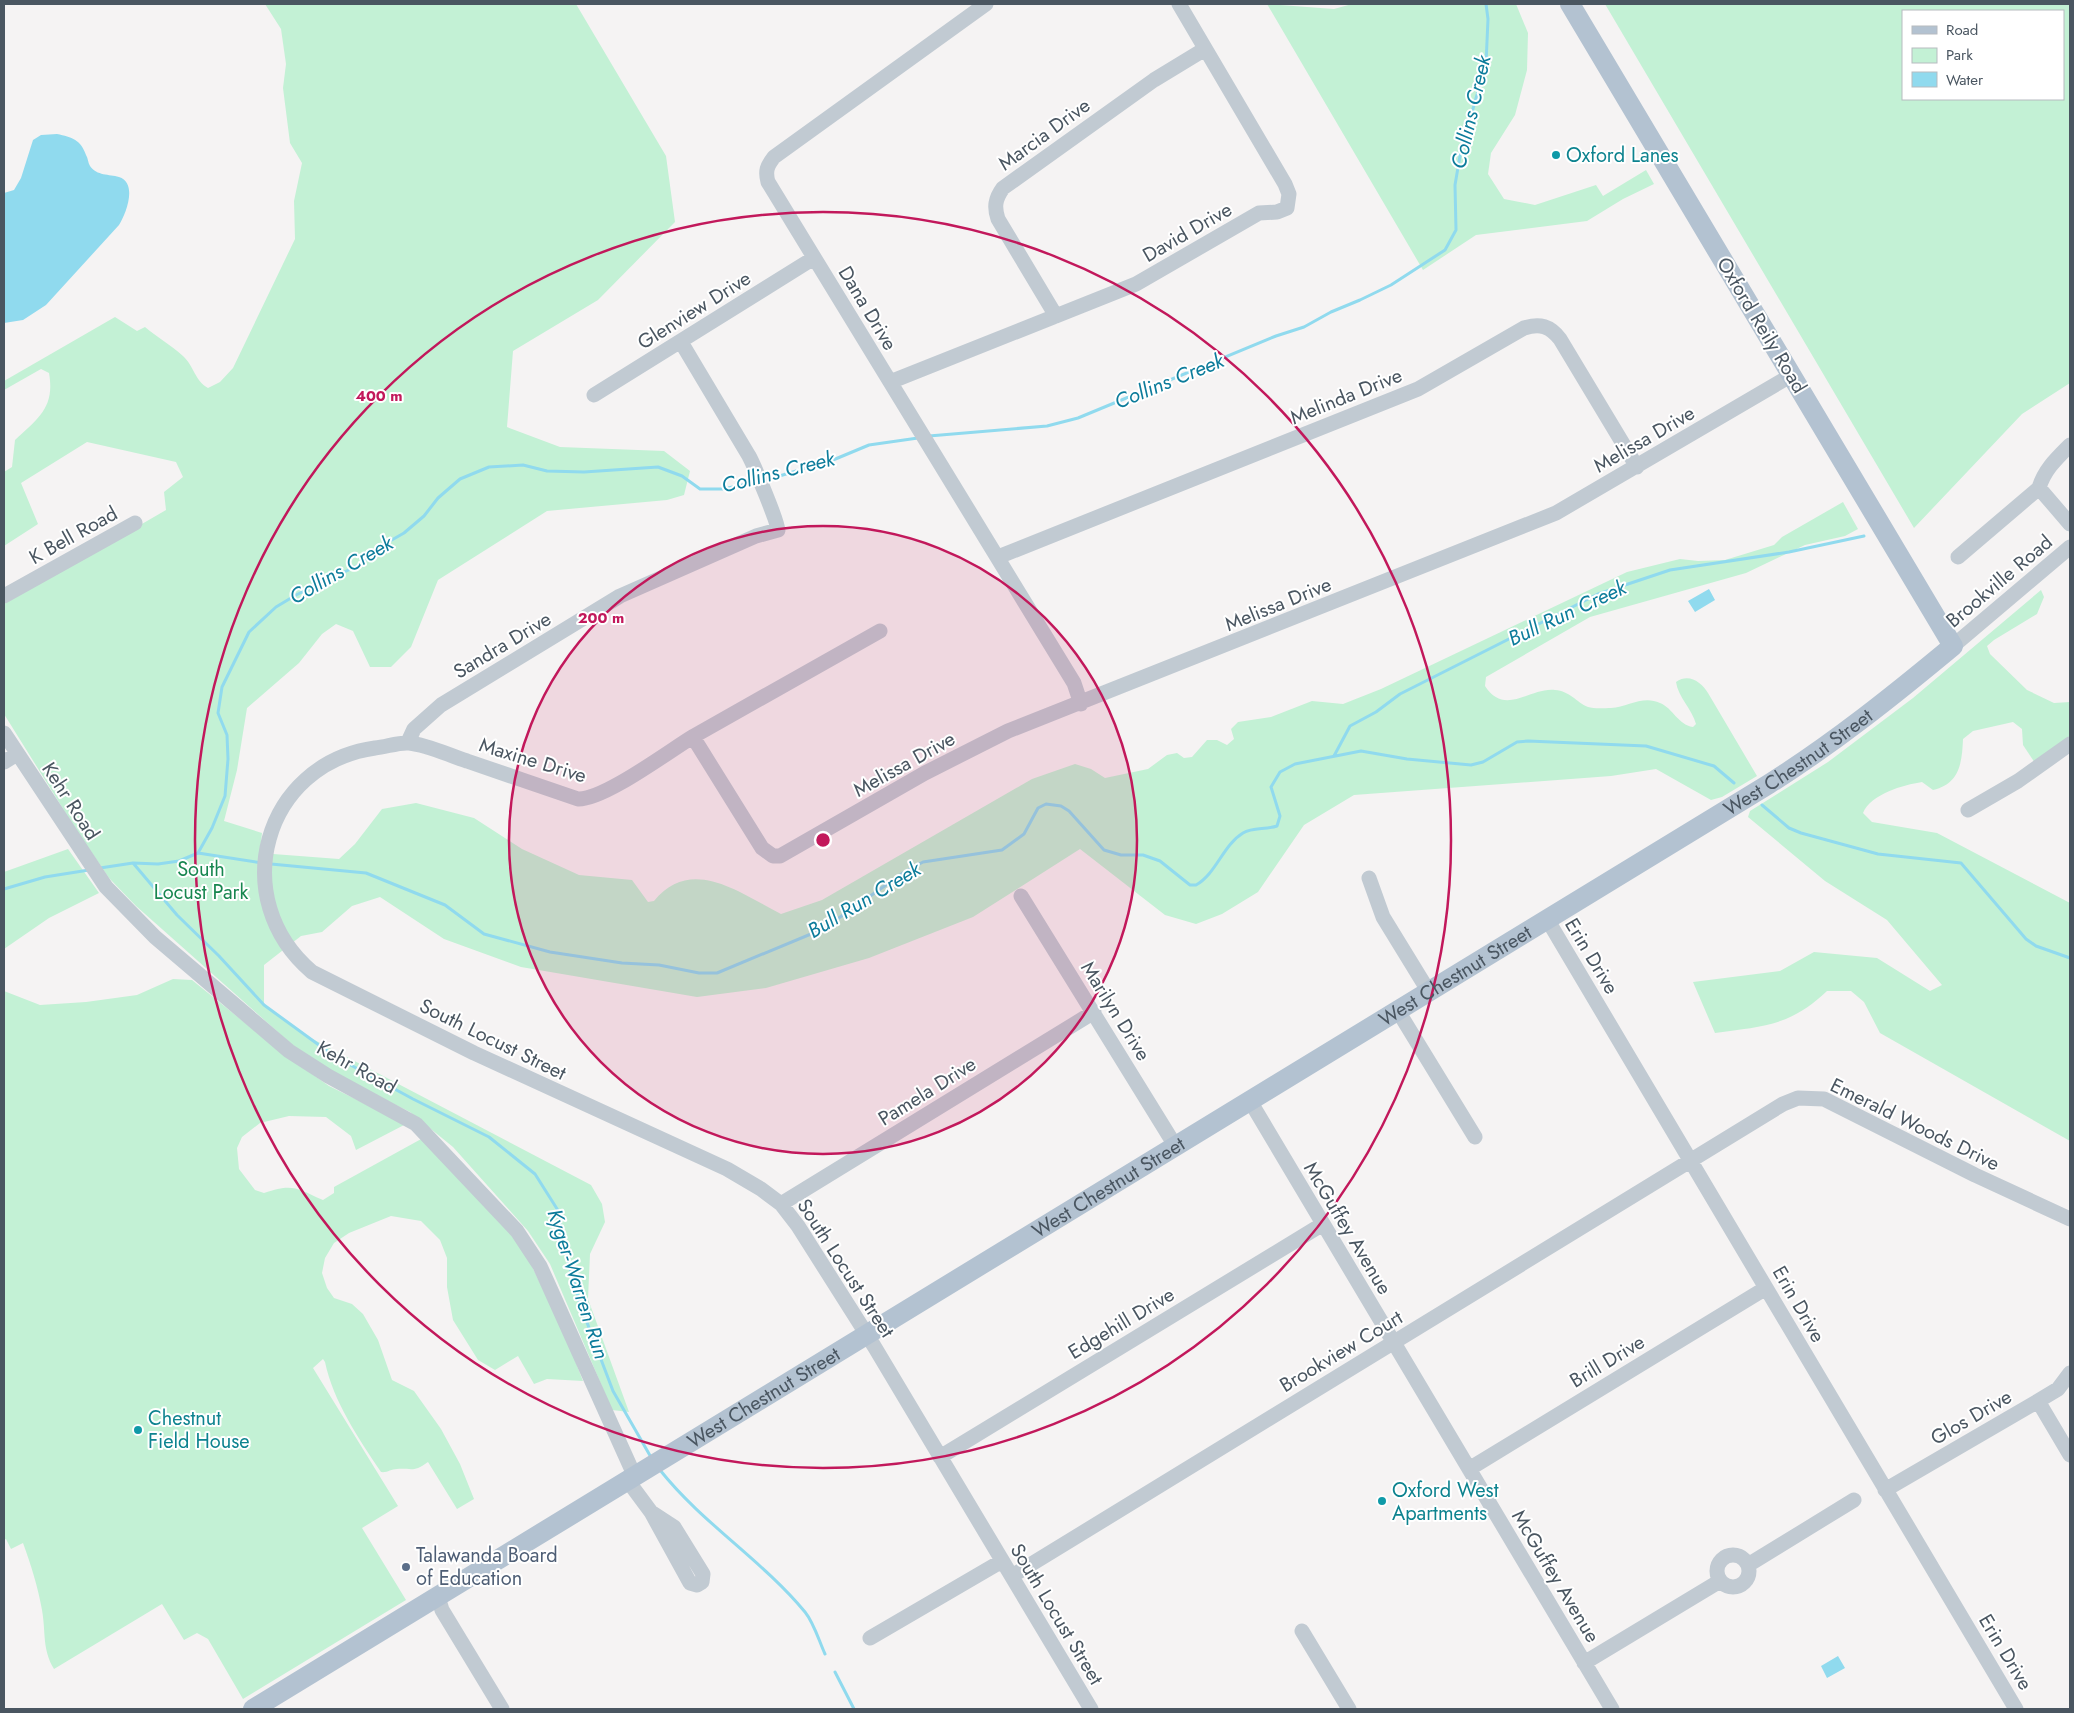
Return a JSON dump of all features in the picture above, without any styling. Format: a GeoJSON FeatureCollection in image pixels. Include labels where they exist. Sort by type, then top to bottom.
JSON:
{"type":"FeatureCollection","features":[{"type":"Feature","properties":{"kind":"main road","name":"Oxford Reily Road"},"geometry":{"type":"LineString","coordinates":[[1570,4],[1953,646]]}},
{"type":"Feature","properties":{"kind":"main road","name":"West Chestnut Street"},"geometry":{"type":"LineString","coordinates":[[257,1708],[1811,757],[1877,710],[1953,646]]}},
{"type":"Feature","properties":{"kind":"street","name":"Dana Drive"},"geometry":{"type":"LineString","coordinates":[[986,4],[774,157],[768,165],[766,174],[768,182],[1074,683],[1081,704]]}},
{"type":"Feature","properties":{"kind":"street","name":"David Drive"},"geometry":{"type":"LineString","coordinates":[[890,382],[1136,284],[1259,214],[1277,212],[1287,208],[1289,194],[1285,184],[1179,4]]}},
{"type":"Feature","properties":{"kind":"street","name":"Marcia Drive"},"geometry":{"type":"LineString","coordinates":[[1056,316],[998,219],[995,207],[999,194],[1003,188],[1154,80],[1205,49]]}},
{"type":"Feature","properties":{"kind":"street","name":"Glenview Drive"},"geometry":{"type":"LineString","coordinates":[[594,395],[814,258]]}},
{"type":"Feature","properties":{"kind":"street","name":"Melinda Drive"},"geometry":{"type":"LineString","coordinates":[[998,557],[1418,389],[1524,328],[1535,325],[1554,330],[1637,466]]}},
{"type":"Feature","properties":{"kind":"street","name":"Sandra Drive"},"geometry":{"type":"LineString","coordinates":[[408,742],[414,729],[441,705],[620,596],[756,536],[778,530],[778,523],[770,511],[760,481],[681,342]]}},
{"type":"Feature","properties":{"kind":"street","name":"Melissa Drive"},"geometry":{"type":"LineString","coordinates":[[693,737],[762,848],[773,856],[787,852],[925,773],[996,737],[1556,514],[1792,375]]}},
{"type":"Feature","properties":{"kind":"street"},"geometry":{"type":"LineString","coordinates":[[1958,557],[2040,488],[2042,477],[2054,461],[2070,445]]}},
{"type":"Feature","properties":{"kind":"street"},"geometry":{"type":"LineString","coordinates":[[2040,488],[2070,524]]}},
{"type":"Feature","properties":{"kind":"street","name":"K Bell Road"},"geometry":{"type":"LineString","coordinates":[[4,596],[135,523]]}},
{"type":"Feature","properties":{"kind":"street","name":"Brookville Road"},"geometry":{"type":"LineString","coordinates":[[1953,646],[2070,547]]}},
{"type":"Feature","properties":{"kind":"street","name":"Maxine Drive"},"geometry":{"type":"LineString","coordinates":[[408,742],[578,799],[585,799],[602,792],[693,737],[880,631]]}},
{"type":"Feature","properties":{"kind":"street","name":"Kehr Road"},"geometry":{"type":"LineString","coordinates":[[4,732],[83,855],[106,887],[155,938],[290,1051],[328,1076],[416,1124],[516,1231],[540,1266],[643,1472],[651,1512]]}},
{"type":"Feature","properties":{"kind":"street","name":"South Locust Street"},"geometry":{"type":"LineString","coordinates":[[408,742],[352,753],[337,759],[314,773],[296,789],[281,809],[269,837],[264,872],[269,905],[285,940],[293,952],[312,972],[346,990],[518,1074],[727,1169],[762,1189],[781,1204],[798,1226],[867,1336],[1091,1709]]}},
{"type":"Feature","properties":{"kind":"street"},"geometry":{"type":"LineString","coordinates":[[1968,810],[2018,781],[2070,744]]}},
{"type":"Feature","properties":{"kind":"street"},"geometry":{"type":"LineString","coordinates":[[4,762],[17,754]]}},
{"type":"Feature","properties":{"kind":"street"},"geometry":{"type":"LineString","coordinates":[[1369,878],[1383,918],[1429,992]]}},
{"type":"Feature","properties":{"kind":"street","name":"Marilyn Drive"},"geometry":{"type":"LineString","coordinates":[[1021,896],[1176,1147]]}},
{"type":"Feature","properties":{"kind":"street","name":"Erin Drive"},"geometry":{"type":"LineString","coordinates":[[1547,920],[1692,1160],[1885,1490],[2016,1709]]}},
{"type":"Feature","properties":{"kind":"street"},"geometry":{"type":"LineString","coordinates":[[1398,1011],[1475,1137]]}},
{"type":"Feature","properties":{"kind":"street","name":"Pamela Drive"},"geometry":{"type":"LineString","coordinates":[[781,1204],[1094,1012]]}},
{"type":"Feature","properties":{"kind":"street","name":"Emerald Woods Drive"},"geometry":{"type":"LineString","coordinates":[[1692,1160],[1783,1104],[1798,1098],[1824,1099],[1975,1175],[2070,1219]]}},
{"type":"Feature","properties":{"kind":"street","name":"McGuffey Avenue"},"geometry":{"type":"LineString","coordinates":[[1250,1102],[1612,1709]]}},
{"type":"Feature","properties":{"kind":"street","name":"Brookview Court"},"geometry":{"type":"LineString","coordinates":[[1012,1576],[1692,1160]]}},
{"type":"Feature","properties":{"kind":"street","name":"Edgehill Drive"},"geometry":{"type":"LineString","coordinates":[[940,1457],[1323,1224]]}},
{"type":"Feature","properties":{"kind":"street","name":"Brill Drive"},"geometry":{"type":"LineString","coordinates":[[1469,1469],[1766,1288]]}},
{"type":"Feature","properties":{"kind":"street","name":"Glos Drive"},"geometry":{"type":"LineString","coordinates":[[1885,1490],[2038,1401],[2058,1388],[2070,1373]]}},
{"type":"Feature","properties":{"kind":"street"},"geometry":{"type":"LineString","coordinates":[[2038,1401],[2070,1455]]}},
{"type":"Feature","properties":{"kind":"street"},"geometry":{"type":"LineString","coordinates":[[1748,1564],[1854,1500]]}},
{"type":"Feature","properties":{"kind":"street"},"geometry":{"type":"LineString","coordinates":[[1738,1556],[1748,1564],[1749,1575],[1743,1584],[1734,1588],[1720,1581],[1719,1564],[1727,1557],[1738,1556]]}},
{"type":"Feature","properties":{"kind":"street"},"geometry":{"type":"LineString","coordinates":[[870,1638],[1002,1561]]}},
{"type":"Feature","properties":{"kind":"street"},"geometry":{"type":"LineString","coordinates":[[1584,1663],[1720,1581]]}},
{"type":"Feature","properties":{"kind":"street"},"geometry":{"type":"LineString","coordinates":[[438,1597],[442,1610],[502,1709]]}},
{"type":"Feature","properties":{"kind":"street"},"geometry":{"type":"LineString","coordinates":[[1302,1631],[1349,1709]]}},
{"type":"Feature","properties":{"kind":"green space","name":"South Locust Park"},"geometry":{"type":"Polygon","coordinates":[[[265,4],[576,4],[666,156],[675,222],[598,300],[513,351],[507,427],[560,447],[664,451],[690,471],[684,495],[667,500],[547,511],[438,580],[411,647],[391,667],[370,667],[353,631],[336,624],[322,634],[299,663],[247,708],[237,770],[224,821],[262,833],[259,859],[272,860],[273,854],[339,859],[355,844],[382,809],[416,803],[474,818],[522,849],[579,875],[632,880],[648,902],[654,901],[668,887],[684,881],[700,879],[716,882],[733,889],[781,914],[822,900],[1032,779],[1075,764],[1091,769],[1105,778],[1148,769],[1167,755],[1177,753],[1184,758],[1192,757],[1207,740],[1217,740],[1227,745],[1234,739],[1231,729],[1238,722],[1271,717],[1312,701],[1343,704],[1381,689],[1627,572],[1680,559],[1698,561],[1725,560],[1774,545],[1782,537],[1843,502],[1858,529],[1845,536],[1805,545],[1746,573],[1590,617],[1486,677],[1485,686],[1493,695],[1501,699],[1518,699],[1536,692],[1555,690],[1565,692],[1584,705],[1593,708],[1611,708],[1648,700],[1665,705],[1679,720],[1693,727],[1696,724],[1679,693],[1676,682],[1685,678],[1694,680],[1702,685],[1708,693],[1757,776],[1722,797],[1711,800],[1656,769],[1611,776],[1354,795],[1304,825],[1258,892],[1222,914],[1196,924],[1165,915],[1080,849],[973,917],[869,958],[766,988],[697,997],[521,967],[444,939],[380,897],[352,906],[322,932],[301,936],[264,965],[264,1005],[303,1034],[591,1185],[602,1204],[605,1222],[590,1254],[588,1299],[629,1412],[612,1410],[550,1264],[528,1231],[453,1147],[410,1112],[335,1075],[297,1049],[136,906],[109,878],[75,828],[4,714],[4,604],[166,510],[164,492],[183,477],[176,462],[87,442],[21,483],[38,524],[4,546],[4,472],[12,467],[15,440],[43,411],[50,395],[50,385],[49,373],[41,369],[4,390],[4,381],[115,317],[137,331],[145,327],[174,348],[187,360],[200,381],[208,388],[220,382],[233,368],[295,239],[294,201],[302,163],[290,143],[283,88],[286,64],[281,29],[265,4]]]}},
{"type":"Feature","properties":{"kind":"green space"},"geometry":{"type":"Polygon","coordinates":[[[1267,4],[1334,9],[1352,4],[1516,4],[1528,33],[1527,70],[1515,115],[1491,153],[1488,174],[1504,199],[1535,205],[1596,185],[1603,196],[1646,170],[1654,184],[1623,199],[1587,221],[1476,235],[1423,270],[1267,4]]]}},
{"type":"Feature","properties":{"kind":"green space"},"geometry":{"type":"Polygon","coordinates":[[[1605,4],[2070,4],[2070,383],[2022,414],[1914,528],[1605,4]]]}},
{"type":"Feature","properties":{"kind":"green space"},"geometry":{"type":"Polygon","coordinates":[[[2041,590],[2044,597],[2037,614],[1987,646],[1990,654],[2027,690],[2054,703],[2070,702],[2070,753],[2035,763],[2023,745],[2022,729],[2013,722],[1973,731],[1963,739],[1962,756],[1958,771],[1949,783],[1933,790],[1922,782],[1888,791],[1867,806],[1863,813],[1872,822],[1937,833],[2070,903],[2070,1141],[1880,1033],[1864,1002],[1851,991],[1827,991],[1800,1012],[1775,1023],[1715,1033],[1693,982],[1780,971],[1814,952],[1877,958],[1930,991],[1942,985],[1887,920],[1825,881],[1748,817],[1750,811],[1828,762],[1913,698],[2041,590]]]}},
{"type":"Feature","properties":{"kind":"green space"},"geometry":{"type":"Polygon","coordinates":[[[68,849],[99,893],[49,918],[4,949],[4,872],[68,849]]]}},
{"type":"Feature","properties":{"kind":"green space"},"geometry":{"type":"Polygon","coordinates":[[[173,979],[192,980],[281,1052],[329,1086],[406,1124],[356,1150],[351,1136],[326,1117],[289,1116],[260,1123],[242,1137],[237,1148],[239,1169],[255,1190],[264,1193],[282,1188],[294,1188],[323,1200],[334,1193],[334,1187],[423,1138],[501,1221],[526,1254],[565,1335],[583,1381],[547,1379],[534,1384],[518,1356],[495,1370],[478,1360],[453,1320],[447,1287],[447,1258],[440,1240],[421,1221],[391,1216],[349,1233],[334,1243],[325,1258],[322,1273],[327,1288],[334,1298],[352,1304],[363,1314],[378,1340],[392,1380],[414,1391],[441,1429],[460,1464],[474,1499],[457,1509],[428,1462],[416,1469],[395,1469],[381,1472],[340,1405],[323,1359],[313,1368],[398,1506],[362,1528],[406,1600],[243,1699],[208,1639],[197,1633],[184,1640],[162,1604],[54,1669],[46,1648],[38,1593],[23,1543],[11,1549],[6,1539],[4,1540],[4,991],[40,1005],[86,1002],[137,995],[173,979]]]}},
{"type":"Feature","properties":{"kind":"water"},"geometry":{"type":"Polygon","coordinates":[[[57,134],[71,138],[79,143],[90,166],[96,172],[125,180],[129,192],[127,207],[119,225],[46,305],[23,320],[4,323],[4,193],[14,190],[21,178],[33,140],[41,135],[57,134]]]}},
{"type":"Feature","properties":{"kind":"water"},"geometry":{"type":"Polygon","coordinates":[[[1709,589],[1715,600],[1695,612],[1688,601],[1709,589]]]}},
{"type":"Feature","properties":{"kind":"water"},"geometry":{"type":"Polygon","coordinates":[[[1838,1656],[1845,1668],[1827,1678],[1821,1666],[1838,1656]]]}},
{"type":"Feature","properties":{"kind":"waterway","name":"Collins Creek"},"geometry":{"type":"LineString","coordinates":[[929,436],[1047,426],[1078,418],[1276,336],[1304,327],[1331,312],[1391,285],[1445,250],[1456,230],[1455,185],[1461,150],[1486,64],[1488,19],[1486,4]]}},
{"type":"Feature","properties":{"kind":"waterway","name":"Collins Creek"},"geometry":{"type":"LineString","coordinates":[[766,480],[833,460],[869,445],[918,438]]}},
{"type":"Feature","properties":{"kind":"waterway","name":"Collins Creek"},"geometry":{"type":"LineString","coordinates":[[100,868],[133,863],[158,864],[179,861],[198,853],[212,828],[225,796],[228,759],[227,735],[218,713],[222,687],[249,632],[276,607],[296,595],[359,565],[383,545],[404,533],[424,516],[438,498],[460,479],[489,467],[523,465],[547,471],[584,472],[658,467],[682,476],[700,489],[723,489],[757,482]]}},
{"type":"Feature","properties":{"kind":"waterway","name":"Bull Run Creek"},"geometry":{"type":"LineString","coordinates":[[1334,756],[1350,726],[1376,712],[1400,694],[1598,594],[1670,570],[1789,552],[1864,536]]}},
{"type":"Feature","properties":{"kind":"waterway","name":"Bull Run Creek"},"geometry":{"type":"LineString","coordinates":[[271,864],[366,873],[445,905],[484,934],[550,952],[622,963],[659,965],[699,973],[717,973],[823,929],[906,871],[923,862],[1002,850],[1024,834],[1038,808],[1046,804],[1061,806],[1069,811],[1104,850],[1121,855],[1143,855],[1160,861],[1190,885],[1196,885],[1209,874],[1236,838],[1251,830],[1277,826],[1280,816],[1271,787],[1280,772],[1295,764],[1361,751],[1407,759],[1471,765],[1483,762],[1517,742],[1646,746],[1714,766],[1734,783]]}},
{"type":"Feature","properties":{"kind":"waterway","name":"Bull Run Creek"},"geometry":{"type":"LineString","coordinates":[[1762,805],[1789,828],[1801,833],[1878,854],[1961,863],[2026,939],[2036,946],[2070,958]]}},
{"type":"Feature","properties":{"kind":"waterway","name":"Bull Run Creek"},"geometry":{"type":"LineString","coordinates":[[198,853],[262,863]]}},
{"type":"Feature","properties":{"kind":"waterway","name":"Kyger-Warren Run"},"geometry":{"type":"LineString","coordinates":[[133,863],[177,915],[219,956],[264,1005],[334,1056],[413,1099],[489,1137],[535,1174],[559,1212],[561,1236],[580,1304],[613,1391],[652,1459]]}},
{"type":"Feature","properties":{"kind":"waterway","name":"Collins Creek"},"geometry":{"type":"LineString","coordinates":[[4,889],[45,877],[89,870]]}},
{"type":"Feature","properties":{"kind":"waterway","name":"Kyger-Warren Run"},"geometry":{"type":"LineString","coordinates":[[660,1470],[694,1507],[788,1593],[808,1616],[825,1654]]}},
{"type":"Feature","properties":{"kind":"waterway","name":"Kyger-Warren Run"},"geometry":{"type":"LineString","coordinates":[[835,1672],[854,1709]]}},
{"type":"Feature","properties":{"kind":"place","name":"Oxford Lanes"},"geometry":{"type":"Point","coordinates":[1556,155]}},
{"type":"Feature","properties":{"kind":"place","name":"Chestnut Field House"},"geometry":{"type":"Point","coordinates":[138,1430]}},
{"type":"Feature","properties":{"kind":"place","name":"Oxford West Apartments"},"geometry":{"type":"Point","coordinates":[1382,1501]}},
{"type":"Feature","properties":{"kind":"place","name":"Talawanda Board of Education"},"geometry":{"type":"Point","coordinates":[406,1567]}}]}
